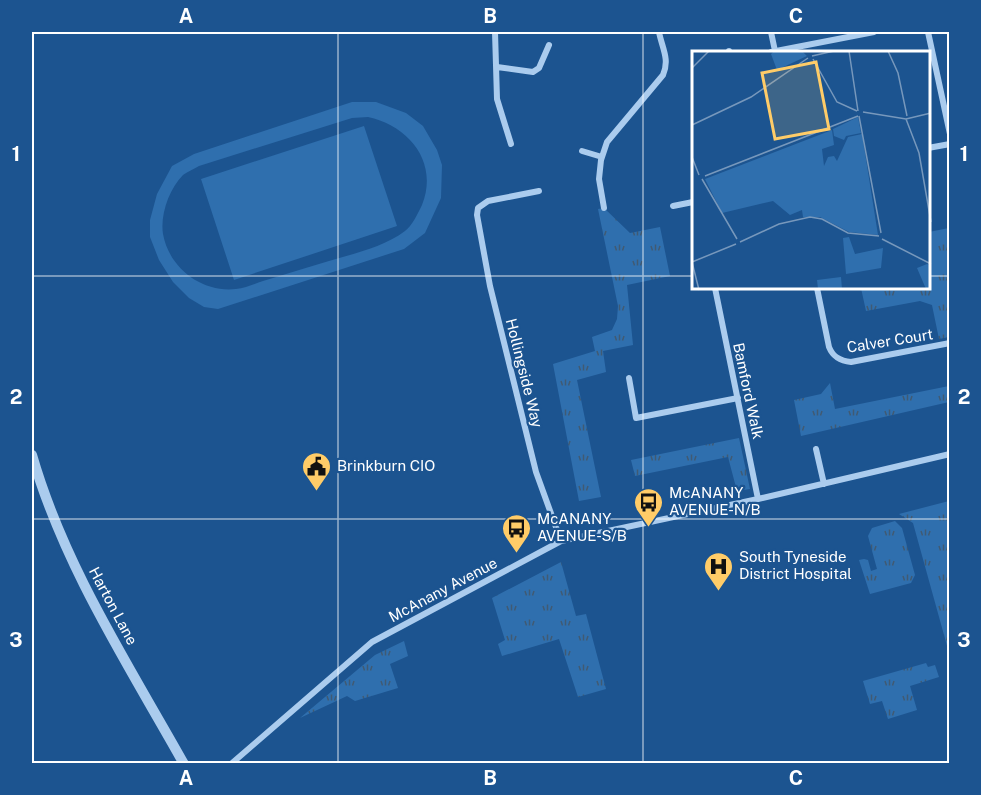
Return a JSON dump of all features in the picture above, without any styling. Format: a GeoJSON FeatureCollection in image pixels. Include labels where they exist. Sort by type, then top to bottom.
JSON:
{"type":"FeatureCollection","features":[{"type":"Feature","properties":{"kind":"street"},"geometry":{"type":"LineString","coordinates":[[495,32],[497,99],[511,144]]}},
{"type":"Feature","properties":{"kind":"street"},"geometry":{"type":"LineString","coordinates":[[604,208],[599,179],[607,142],[663,75],[668,64],[659,32]]}},
{"type":"Feature","properties":{"kind":"street"},"geometry":{"type":"LineString","coordinates":[[771,32],[773,51]]}},
{"type":"Feature","properties":{"kind":"street"},"geometry":{"type":"LineString","coordinates":[[827,32],[829,40]]}},
{"type":"Feature","properties":{"kind":"street"},"geometry":{"type":"LineString","coordinates":[[778,51],[874,32]]}},
{"type":"Feature","properties":{"kind":"street"},"geometry":{"type":"LineString","coordinates":[[928,32],[950,134]]}},
{"type":"Feature","properties":{"kind":"street"},"geometry":{"type":"LineString","coordinates":[[497,67],[533,72],[539,68],[549,45]]}},
{"type":"Feature","properties":{"kind":"street"},"geometry":{"type":"LineString","coordinates":[[930,148],[950,144]]}},
{"type":"Feature","properties":{"kind":"street"},"geometry":{"type":"LineString","coordinates":[[582,151],[602,157]]}},
{"type":"Feature","properties":{"kind":"street","name":"Hollingside Way"},"geometry":{"type":"LineString","coordinates":[[539,191],[488,201],[478,208],[478,223],[490,286],[536,472],[561,541]]}},
{"type":"Feature","properties":{"kind":"street"},"geometry":{"type":"LineString","coordinates":[[673,206],[692,202]]}},
{"type":"Feature","properties":{"kind":"street","name":"Bamford Walk"},"geometry":{"type":"LineString","coordinates":[[715,290],[758,499]]}},
{"type":"Feature","properties":{"kind":"street","name":"Calver Court"},"geometry":{"type":"LineString","coordinates":[[818,290],[829,347],[831,352],[843,361],[851,362],[950,343]]}},
{"type":"Feature","properties":{"kind":"street"},"geometry":{"type":"LineString","coordinates":[[629,378],[636,418],[738,398]]}},
{"type":"Feature","properties":{"kind":"street"},"geometry":{"type":"LineString","coordinates":[[816,449],[824,483]]}},
{"type":"Feature","properties":{"kind":"street","name":"McAnany Avenue"},"geometry":{"type":"LineString","coordinates":[[231,764],[372,642],[561,541],[758,499],[950,454]]}},
{"type":"Feature","properties":{"kind":"street","name":"Harton Lane"},"geometry":{"type":"LineString","coordinates":[[32,455],[55,520],[82,582],[184,764]]}},
{"type":"Feature","properties":{"kind":"green space"},"geometry":{"type":"Polygon","coordinates":[[[352,102],[376,102],[406,113],[423,126],[437,150],[442,165],[441,198],[425,233],[404,249],[218,309],[204,307],[189,298],[173,282],[159,260],[150,237],[150,220],[157,194],[172,166],[194,154],[352,102]],[[368,117],[352,118],[199,166],[185,174],[170,195],[164,211],[163,234],[172,258],[189,276],[200,282],[211,287],[236,289],[364,251],[396,237],[410,226],[422,205],[426,189],[426,174],[417,148],[408,137],[383,122],[368,117]]]}},
{"type":"Feature","properties":{"kind":"green space"},"geometry":{"type":"Polygon","coordinates":[[[364,126],[397,226],[234,280],[201,179],[364,126]]]}},
{"type":"Feature","properties":{"kind":"green space"},"geometry":{"type":"Polygon","coordinates":[[[604,208],[630,233],[660,227],[670,276],[627,285],[633,345],[603,351],[606,372],[577,380],[601,497],[579,501],[553,364],[595,351],[592,337],[612,330],[617,319],[618,306],[598,209],[604,208]]]}},
{"type":"Feature","properties":{"kind":"green space"},"geometry":{"type":"Polygon","coordinates":[[[949,228],[949,337],[939,339],[932,305],[920,301],[866,311],[861,290],[930,290],[930,232],[949,228]]]}},
{"type":"Feature","properties":{"kind":"green space"},"geometry":{"type":"Polygon","coordinates":[[[830,383],[835,409],[949,386],[949,402],[801,436],[794,400],[821,394],[830,383]]]}},
{"type":"Feature","properties":{"kind":"green space"},"geometry":{"type":"Polygon","coordinates":[[[739,438],[750,489],[737,491],[728,457],[635,476],[631,460],[739,438]]]}},
{"type":"Feature","properties":{"kind":"green space"},"geometry":{"type":"Polygon","coordinates":[[[950,501],[949,653],[913,523],[899,514],[950,501]]]}},
{"type":"Feature","properties":{"kind":"green space"},"geometry":{"type":"Polygon","coordinates":[[[895,521],[902,528],[915,575],[911,583],[870,594],[859,560],[868,560],[871,571],[877,569],[868,536],[872,528],[895,521]]]}},
{"type":"Feature","properties":{"kind":"green space"},"geometry":{"type":"Polygon","coordinates":[[[561,562],[576,616],[586,614],[606,689],[578,697],[559,639],[502,656],[498,644],[505,640],[492,598],[561,562]]]}},
{"type":"Feature","properties":{"kind":"green space"},"geometry":{"type":"Polygon","coordinates":[[[404,641],[408,656],[390,664],[398,688],[355,701],[347,696],[300,718],[375,655],[404,641]]]}},
{"type":"Feature","properties":{"kind":"green space"},"geometry":{"type":"Polygon","coordinates":[[[926,663],[928,667],[935,665],[939,677],[910,686],[917,710],[888,719],[882,701],[870,704],[863,681],[926,663]]]}},
{"type":"Feature","properties":{"kind":"place","name":"Brinkburn CIO"},"geometry":{"type":"Point","coordinates":[316,492]}},
{"type":"Feature","properties":{"kind":"place","name":"McANANY AVENUE-N/B"},"geometry":{"type":"Point","coordinates":[648,528]}},
{"type":"Feature","properties":{"kind":"place","name":"McANANY AVENUE-S/B"},"geometry":{"type":"Point","coordinates":[516,554]}},
{"type":"Feature","properties":{"kind":"place","name":"South Tyneside District Hospital"},"geometry":{"type":"Point","coordinates":[718,592]}}]}
